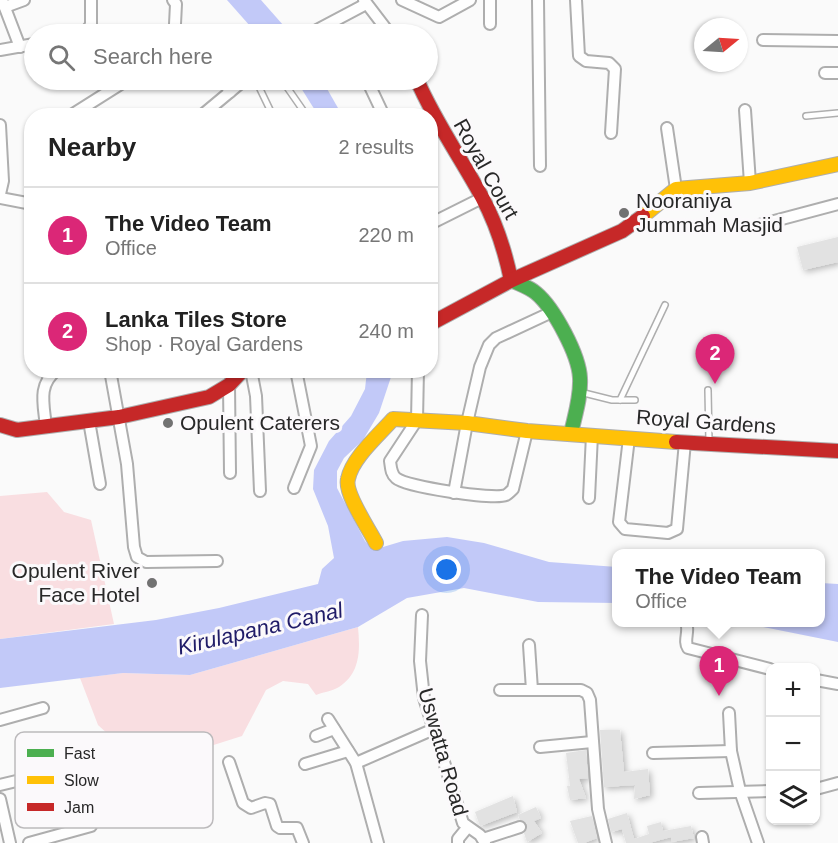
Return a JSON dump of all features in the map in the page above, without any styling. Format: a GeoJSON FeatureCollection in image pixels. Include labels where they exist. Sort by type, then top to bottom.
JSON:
{"type":"FeatureCollection","features":[{"type":"Feature","properties":{"kind":"street"},"geometry":{"type":"LineString","coordinates":[[20,48],[4,4],[24,0]]}},
{"type":"Feature","properties":{"kind":"street"},"geometry":{"type":"LineString","coordinates":[[91,0],[91,24]]}},
{"type":"Feature","properties":{"kind":"street"},"geometry":{"type":"LineString","coordinates":[[173,0],[176,4],[175,24]]}},
{"type":"Feature","properties":{"kind":"street"},"geometry":{"type":"LineString","coordinates":[[402,0],[439,16],[470,0]]}},
{"type":"Feature","properties":{"kind":"street"},"geometry":{"type":"LineString","coordinates":[[490,0],[490,24]]}},
{"type":"Feature","properties":{"kind":"street"},"geometry":{"type":"LineString","coordinates":[[538,0],[540,166]]}},
{"type":"Feature","properties":{"kind":"street"},"geometry":{"type":"LineString","coordinates":[[576,0],[579,56],[586,62],[609,63],[615,69],[611,133]]}},
{"type":"Feature","properties":{"kind":"street"},"geometry":{"type":"LineString","coordinates":[[327,24],[365,2],[382,24]]}},
{"type":"Feature","properties":{"kind":"street"},"geometry":{"type":"LineString","coordinates":[[763,40],[838,41]]}},
{"type":"Feature","properties":{"kind":"street"},"geometry":{"type":"LineString","coordinates":[[0,50],[24,47]]}},
{"type":"Feature","properties":{"kind":"street"},"geometry":{"type":"LineString","coordinates":[[825,73],[838,73]]}},
{"type":"Feature","properties":{"kind":"street"},"geometry":{"type":"LineString","coordinates":[[83,108],[111,90]]}},
{"type":"Feature","properties":{"kind":"street"},"geometry":{"type":"LineString","coordinates":[[211,108],[232,90]]}},
{"type":"Feature","properties":{"kind":"street"},"geometry":{"type":"LineString","coordinates":[[372,90],[380,108]]}},
{"type":"Feature","properties":{"kind":"street","name":"Royal Court"},"geometry":{"type":"LineString","coordinates":[[421,90],[428,108]]}},
{"type":"Feature","properties":{"kind":"street"},"geometry":{"type":"LineString","coordinates":[[745,110],[750,183]]}},
{"type":"Feature","properties":{"kind":"street"},"geometry":{"type":"LineString","coordinates":[[0,125],[3,181],[0,194]]}},
{"type":"Feature","properties":{"kind":"street","name":"Royal Court"},"geometry":{"type":"LineString","coordinates":[[438,125],[482,198],[504,247],[511,280]]}},
{"type":"Feature","properties":{"kind":"street"},"geometry":{"type":"LineString","coordinates":[[668,128],[676,189]]}},
{"type":"Feature","properties":{"kind":"street"},"geometry":{"type":"LineString","coordinates":[[438,320],[511,280],[623,231],[641,219],[665,195],[676,189],[750,183],[838,164]]}},
{"type":"Feature","properties":{"kind":"street"},"geometry":{"type":"LineString","coordinates":[[0,198],[24,203]]}},
{"type":"Feature","properties":{"kind":"street"},"geometry":{"type":"LineString","coordinates":[[438,220],[482,198]]}},
{"type":"Feature","properties":{"kind":"street"},"geometry":{"type":"LineString","coordinates":[[759,225],[838,204]]}},
{"type":"Feature","properties":{"kind":"street"},"geometry":{"type":"LineString","coordinates":[[511,280],[538,295],[552,312],[578,365],[580,392],[571,433]]}},
{"type":"Feature","properties":{"kind":"street"},"geometry":{"type":"LineString","coordinates":[[454,493],[466,423],[480,367],[489,345],[496,338],[552,312]]}},
{"type":"Feature","properties":{"kind":"street"},"geometry":{"type":"LineString","coordinates":[[46,427],[43,390],[49,378]]}},
{"type":"Feature","properties":{"kind":"street"},"geometry":{"type":"LineString","coordinates":[[111,378],[127,464],[134,547],[137,557],[146,562],[217,561]]}},
{"type":"Feature","properties":{"kind":"street"},"geometry":{"type":"LineString","coordinates":[[0,425],[17,430],[118,417],[208,397],[229,385],[236,378]]}},
{"type":"Feature","properties":{"kind":"street"},"geometry":{"type":"LineString","coordinates":[[253,378],[256,396],[260,491]]}},
{"type":"Feature","properties":{"kind":"street"},"geometry":{"type":"LineString","coordinates":[[294,488],[311,446],[298,378]]}},
{"type":"Feature","properties":{"kind":"street"},"geometry":{"type":"LineString","coordinates":[[418,378],[417,420],[390,461],[391,473],[398,480],[411,485],[454,493],[507,495],[513,489],[527,431]]}},
{"type":"Feature","properties":{"kind":"street"},"geometry":{"type":"LineString","coordinates":[[229,385],[230,473]]}},
{"type":"Feature","properties":{"kind":"street","name":"Royal Gardens"},"geometry":{"type":"LineString","coordinates":[[376,543],[349,492],[347,480],[354,465],[387,423],[393,419],[466,423],[527,431],[709,445],[838,451]]}},
{"type":"Feature","properties":{"kind":"street"},"geometry":{"type":"LineString","coordinates":[[89,421],[100,484]]}},
{"type":"Feature","properties":{"kind":"street"},"geometry":{"type":"LineString","coordinates":[[589,498],[592,435]]}},
{"type":"Feature","properties":{"kind":"street"},"geometry":{"type":"LineString","coordinates":[[629,438],[619,522],[625,530],[668,533],[677,529],[685,442]]}},
{"type":"Feature","properties":{"kind":"street","name":"Uswatta Road"},"geometry":{"type":"LineString","coordinates":[[422,615],[420,661],[424,698],[463,823],[484,841]]}},
{"type":"Feature","properties":{"kind":"street"},"geometry":{"type":"LineString","coordinates":[[688,627],[686,644],[688,648],[766,668]]}},
{"type":"Feature","properties":{"kind":"street"},"geometry":{"type":"LineString","coordinates":[[529,645],[532,690]]}},
{"type":"Feature","properties":{"kind":"street"},"geometry":{"type":"LineString","coordinates":[[820,681],[838,684]]}},
{"type":"Feature","properties":{"kind":"street"},"geometry":{"type":"LineString","coordinates":[[500,690],[581,690],[587,693],[590,700],[598,809],[606,843]]}},
{"type":"Feature","properties":{"kind":"street"},"geometry":{"type":"LineString","coordinates":[[0,720],[43,708]]}},
{"type":"Feature","properties":{"kind":"street"},"geometry":{"type":"LineString","coordinates":[[729,713],[730,751],[740,791],[758,843]]}},
{"type":"Feature","properties":{"kind":"street"},"geometry":{"type":"LineString","coordinates":[[316,736],[331,724],[356,763],[378,843]]}},
{"type":"Feature","properties":{"kind":"street"},"geometry":{"type":"LineString","coordinates":[[356,763],[434,729]]}},
{"type":"Feature","properties":{"kind":"street"},"geometry":{"type":"LineString","coordinates":[[540,747],[592,742]]}},
{"type":"Feature","properties":{"kind":"street"},"geometry":{"type":"LineString","coordinates":[[304,764],[348,751]]}},
{"type":"Feature","properties":{"kind":"street"},"geometry":{"type":"LineString","coordinates":[[653,753],[730,751]]}},
{"type":"Feature","properties":{"kind":"street"},"geometry":{"type":"LineString","coordinates":[[229,762],[243,803],[251,808],[265,803],[270,804],[277,826],[297,828],[303,843]]}},
{"type":"Feature","properties":{"kind":"street"},"geometry":{"type":"LineString","coordinates":[[0,784],[15,781]]}},
{"type":"Feature","properties":{"kind":"street"},"geometry":{"type":"LineString","coordinates":[[820,788],[838,783]]}},
{"type":"Feature","properties":{"kind":"street"},"geometry":{"type":"LineString","coordinates":[[699,793],[766,791]]}},
{"type":"Feature","properties":{"kind":"street"},"geometry":{"type":"LineString","coordinates":[[0,799],[10,843]]}},
{"type":"Feature","properties":{"kind":"street"},"geometry":{"type":"LineString","coordinates":[[484,841],[520,827]]}},
{"type":"Feature","properties":{"kind":"street"},"geometry":{"type":"LineString","coordinates":[[29,843],[84,828]]}},
{"type":"Feature","properties":{"kind":"street"},"geometry":{"type":"LineString","coordinates":[[458,843],[458,839],[467,828]]}},
{"type":"Feature","properties":{"kind":"lane"},"geometry":{"type":"LineString","coordinates":[[260,90],[269,108]]}},
{"type":"Feature","properties":{"kind":"lane"},"geometry":{"type":"LineString","coordinates":[[289,90],[301,108]]}},
{"type":"Feature","properties":{"kind":"lane"},"geometry":{"type":"LineString","coordinates":[[806,116],[838,113]]}},
{"type":"Feature","properties":{"kind":"lane"},"geometry":{"type":"LineString","coordinates":[[620,400],[665,305]]}},
{"type":"Feature","properties":{"kind":"lane"},"geometry":{"type":"LineString","coordinates":[[708,390],[709,445]]}},
{"type":"Feature","properties":{"kind":"lane"},"geometry":{"type":"LineString","coordinates":[[580,392],[620,400],[635,400]]}},
{"type":"Feature","properties":{"kind":"shaded area"},"geometry":{"type":"Polygon","coordinates":[[[47,492],[64,512],[91,520],[114,624],[0,639],[0,496],[47,492]]]}},
{"type":"Feature","properties":{"kind":"shaded area"},"geometry":{"type":"Polygon","coordinates":[[[358,627],[358,660],[352,675],[339,687],[316,695],[308,684],[283,681],[266,690],[242,736],[213,745],[213,732],[106,732],[98,725],[80,678],[123,673],[190,675],[358,627]]]}},
{"type":"Feature","properties":{"kind":"water"},"geometry":{"type":"Polygon","coordinates":[[[227,0],[261,0],[282,24],[248,24],[227,0]]]}},
{"type":"Feature","properties":{"kind":"water"},"geometry":{"type":"Polygon","coordinates":[[[302,90],[328,90],[338,108],[314,108],[302,90]]]}},
{"type":"Feature","properties":{"kind":"water","name":"Kirulapana Canal"},"geometry":{"type":"Polygon","coordinates":[[[366,378],[391,378],[379,413],[363,440],[344,458],[337,471],[337,488],[365,541],[373,550],[403,541],[447,537],[484,543],[549,562],[612,567],[612,603],[538,602],[464,588],[407,598],[358,627],[190,675],[123,673],[0,688],[0,639],[156,620],[219,608],[318,584],[322,569],[334,558],[328,526],[313,489],[314,470],[329,441],[351,416],[365,389],[366,378]]]}},
{"type":"Feature","properties":{"kind":"water"},"geometry":{"type":"Polygon","coordinates":[[[825,583],[838,584],[838,642],[764,627],[825,627],[825,583]]]}},
{"type":"Feature","properties":{"kind":"building"},"geometry":{"type":"Polygon","coordinates":[[[838,237],[838,262],[803,270],[797,247],[838,237]]]}},
{"type":"Feature","properties":{"kind":"building"},"geometry":{"type":"Polygon","coordinates":[[[600,730],[620,730],[624,772],[648,769],[650,795],[634,799],[635,785],[604,787],[600,730]]]}},
{"type":"Feature","properties":{"kind":"building"},"geometry":{"type":"Polygon","coordinates":[[[586,750],[588,778],[579,779],[586,798],[570,800],[567,786],[570,786],[566,753],[586,750]]]}},
{"type":"Feature","properties":{"kind":"building"},"geometry":{"type":"Polygon","coordinates":[[[513,796],[517,812],[480,826],[475,812],[513,796]]]}},
{"type":"Feature","properties":{"kind":"building"},"geometry":{"type":"Polygon","coordinates":[[[536,807],[541,818],[534,821],[542,833],[527,842],[524,833],[527,824],[520,820],[518,815],[536,807]]]}},
{"type":"Feature","properties":{"kind":"building"},"geometry":{"type":"Polygon","coordinates":[[[627,813],[634,839],[649,834],[647,826],[661,822],[663,831],[691,826],[694,838],[671,842],[671,837],[649,843],[626,843],[622,829],[611,832],[608,819],[627,813]]]}},
{"type":"Feature","properties":{"kind":"building"},"geometry":{"type":"Polygon","coordinates":[[[592,816],[597,838],[578,843],[570,821],[592,816]]]}},
{"type":"Feature","properties":{"kind":"traffic: fast"},"geometry":{"type":"LineString","coordinates":[[511,280],[530,289],[543,300],[558,320],[575,357],[579,368],[580,385],[571,433]]}},
{"type":"Feature","properties":{"kind":"traffic: slow"},"geometry":{"type":"LineString","coordinates":[[643,216],[676,189],[750,183],[838,164]]}},
{"type":"Feature","properties":{"kind":"traffic: slow"},"geometry":{"type":"LineString","coordinates":[[376,543],[353,502],[348,479],[360,455],[393,419],[467,423],[527,431],[676,442]]}},
{"type":"Feature","properties":{"kind":"traffic: jam"},"geometry":{"type":"LineString","coordinates":[[422,90],[431,108]]}},
{"type":"Feature","properties":{"kind":"traffic: jam"},"geometry":{"type":"LineString","coordinates":[[438,121],[487,207],[506,258],[511,280]]}},
{"type":"Feature","properties":{"kind":"traffic: jam"},"geometry":{"type":"LineString","coordinates":[[438,320],[512,280],[622,231],[643,216]]}},
{"type":"Feature","properties":{"kind":"traffic: jam"},"geometry":{"type":"LineString","coordinates":[[0,425],[17,430],[119,417],[209,397],[229,385],[236,378]]}},
{"type":"Feature","properties":{"kind":"traffic: jam"},"geometry":{"type":"LineString","coordinates":[[676,442],[838,451]]}},
{"type":"Feature","properties":{"kind":"place","name":"Nooraniya Jummah Masjid"},"geometry":{"type":"Point","coordinates":[624,213]}},
{"type":"Feature","properties":{"kind":"place","name":"Lanka Tiles Store"},"geometry":{"type":"Point","coordinates":[715,384]}},
{"type":"Feature","properties":{"kind":"place","name":"Opulent Caterers"},"geometry":{"type":"Point","coordinates":[168,423]}},
{"type":"Feature","properties":{"kind":"place","name":"Opulent River Face Hotel"},"geometry":{"type":"Point","coordinates":[152,583]}},
{"type":"Feature","properties":{"kind":"place","name":"The Video Team"},"geometry":{"type":"Point","coordinates":[719,696]}}]}
